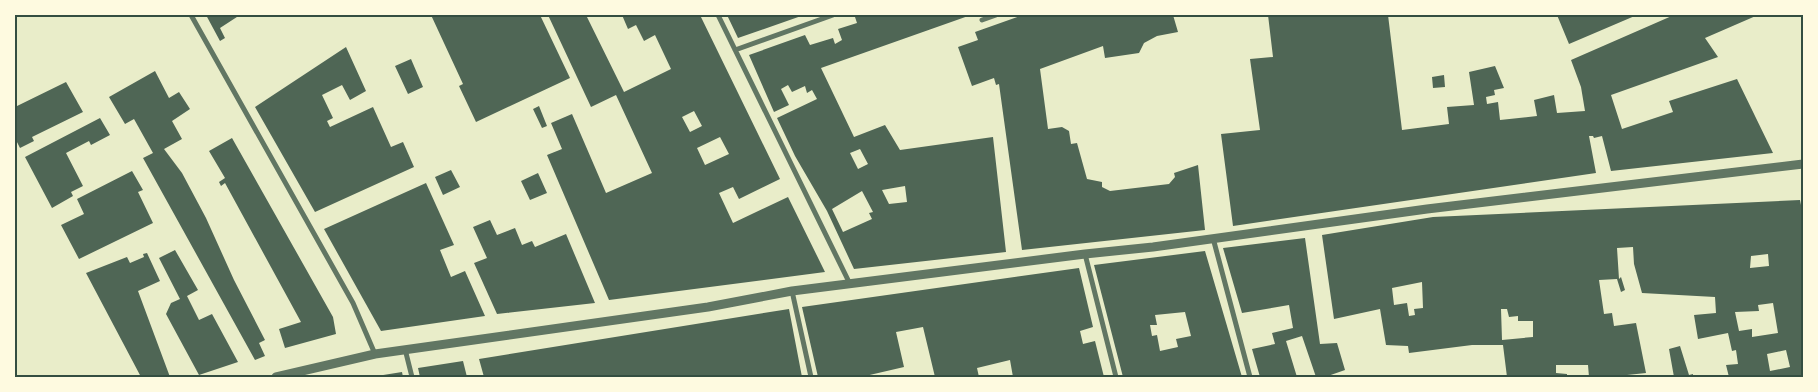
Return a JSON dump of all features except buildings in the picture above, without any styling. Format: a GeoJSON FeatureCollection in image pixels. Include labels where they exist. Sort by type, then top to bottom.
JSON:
{"type":"FeatureCollection","features":[{"type":"Feature","properties":{"kind":"street"},"geometry":{"type":"LineString","coordinates":[[191,15],[353,303],[375,354]]}},
{"type":"Feature","properties":{"kind":"street"},"geometry":{"type":"LineString","coordinates":[[718,15],[850,284]]}},
{"type":"Feature","properties":{"kind":"street"},"geometry":{"type":"LineString","coordinates":[[735,50],[833,15]]}},
{"type":"Feature","properties":{"kind":"street"},"geometry":{"type":"LineString","coordinates":[[982,20],[996,15]]}},
{"type":"Feature","properties":{"kind":"street"},"geometry":{"type":"LineString","coordinates":[[276,377],[375,354],[708,307],[792,291],[1565,192],[1803,164]]}},
{"type":"Feature","properties":{"kind":"street"},"geometry":{"type":"LineString","coordinates":[[1213,238],[1250,377]]}},
{"type":"Feature","properties":{"kind":"street"},"geometry":{"type":"LineString","coordinates":[[1085,254],[1116,377]]}},
{"type":"Feature","properties":{"kind":"street"},"geometry":{"type":"LineString","coordinates":[[792,291],[811,377]]}},
{"type":"Feature","properties":{"kind":"street"},"geometry":{"type":"LineString","coordinates":[[406,349],[412,377]]}}]}
